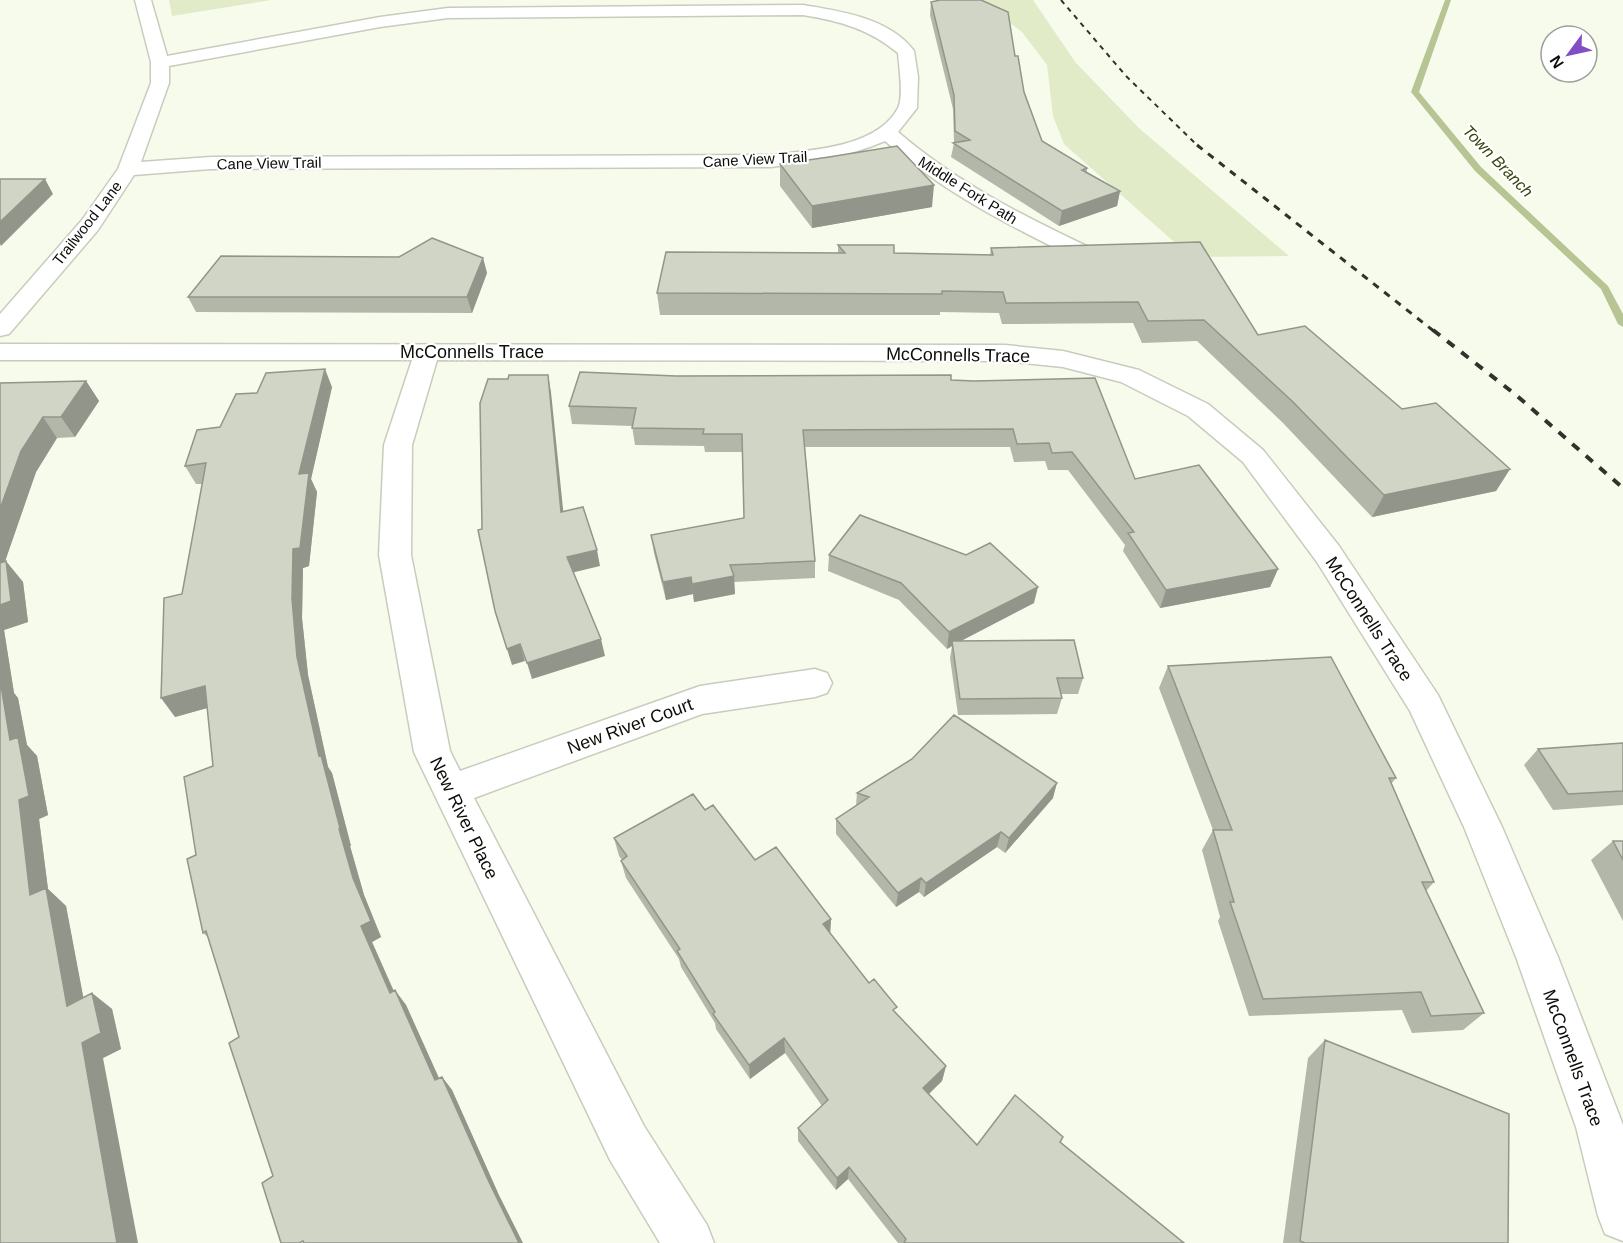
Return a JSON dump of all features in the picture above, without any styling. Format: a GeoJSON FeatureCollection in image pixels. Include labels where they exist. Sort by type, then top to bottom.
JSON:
{"type":"FeatureCollection","features":[{"type":"Feature","properties":{"kind":"street","name":"Trailwood Lane"},"geometry":{"type":"LineString","coordinates":[[0,329],[90,225],[128,169],[160,83],[160,62],[143,0]]}},
{"type":"Feature","properties":{"kind":"street","name":"Cane View Trail"},"geometry":{"type":"LineString","coordinates":[[128,169],[212,163],[771,161],[820,155],[855,147],[887,134],[908,108],[909,78],[906,51],[891,37],[858,20],[803,10],[448,13],[380,22],[160,62]]}},
{"type":"Feature","properties":{"kind":"street","name":"Middle Fork Path"},"geometry":{"type":"LineString","coordinates":[[887,134],[905,150],[998,212],[1087,255]]}},
{"type":"Feature","properties":{"kind":"street","name":"McConnells Trace"},"geometry":{"type":"LineString","coordinates":[[0,352],[1005,353],[1063,359],[1130,376],[1198,410],[1252,456],[1328,554],[1425,705],[1483,827],[1537,957],[1600,1127],[1623,1216]]}},
{"type":"Feature","properties":{"kind":"street","name":"New River Place"},"geometry":{"type":"LineString","coordinates":[[427,352],[398,445],[395,555],[432,753],[627,1143],[689,1243]]}},
{"type":"Feature","properties":{"kind":"street","name":"New River Court"},"geometry":{"type":"LineString","coordinates":[[450,791],[700,700],[815,683]]}},
{"type":"Feature","properties":{"kind":"green space"},"geometry":{"type":"Polygon","coordinates":[[[169,0],[271,0],[172,16],[169,0]]]}},
{"type":"Feature","properties":{"kind":"green space"},"geometry":{"type":"Polygon","coordinates":[[[971,0],[1033,0],[1076,63],[1140,129],[1289,256],[1191,257],[1064,144],[1053,116],[1047,65],[1022,32],[987,6],[971,0]]]}},
{"type":"Feature","properties":{"kind":"building"},"geometry":{"type":"Polygon","coordinates":[[[981,0],[1008,12],[1024,92],[1042,141],[1087,168],[1082,170],[1120,191],[1062,211],[953,143],[970,140],[955,131],[954,95],[931,2],[981,0]]]}},
{"type":"Feature","properties":{"kind":"building"},"geometry":{"type":"Polygon","coordinates":[[[897,146],[934,185],[812,206],[780,164],[829,157],[897,146]]]}},
{"type":"Feature","properties":{"kind":"building"},"geometry":{"type":"Polygon","coordinates":[[[0,179],[45,179],[0,222],[0,179]]]}},
{"type":"Feature","properties":{"kind":"building"},"geometry":{"type":"Polygon","coordinates":[[[432,238],[483,258],[467,297],[188,297],[221,256],[399,257],[432,238]]]}},
{"type":"Feature","properties":{"kind":"building"},"geometry":{"type":"Polygon","coordinates":[[[1200,242],[1258,335],[1305,326],[1402,409],[1436,403],[1510,469],[1384,495],[1292,401],[1204,320],[1148,321],[1138,302],[1006,303],[1003,292],[942,291],[942,294],[657,293],[666,252],[845,253],[838,245],[894,245],[894,253],[993,255],[991,248],[1200,242]]]}},
{"type":"Feature","properties":{"kind":"building"},"geometry":{"type":"Polygon","coordinates":[[[325,369],[299,474],[309,473],[300,548],[293,549],[292,599],[297,657],[319,756],[321,755],[339,829],[353,878],[371,921],[361,926],[390,993],[395,990],[435,1080],[442,1077],[519,1243],[304,1243],[303,1241],[281,1243],[262,1183],[273,1176],[229,1043],[239,1037],[206,931],[203,933],[187,859],[196,855],[184,777],[213,766],[205,686],[161,698],[164,598],[182,594],[206,463],[185,466],[197,430],[220,427],[236,394],[257,393],[266,373],[325,369]]]}},
{"type":"Feature","properties":{"kind":"building"},"geometry":{"type":"Polygon","coordinates":[[[580,372],[676,376],[951,375],[951,380],[974,381],[1095,378],[1135,479],[1199,465],[1278,569],[1166,590],[1128,533],[1134,532],[1072,452],[1052,453],[1049,443],[1017,444],[1013,429],[803,430],[815,561],[730,565],[734,576],[692,584],[691,577],[663,582],[651,535],[744,518],[742,434],[703,434],[704,429],[632,428],[636,408],[569,406],[580,372]]]}},
{"type":"Feature","properties":{"kind":"building"},"geometry":{"type":"Polygon","coordinates":[[[509,375],[548,375],[561,512],[583,507],[597,550],[567,557],[601,639],[527,663],[520,644],[507,649],[495,611],[478,530],[482,529],[480,403],[488,379],[508,379],[509,375]]]}},
{"type":"Feature","properties":{"kind":"building"},"geometry":{"type":"Polygon","coordinates":[[[86,381],[61,417],[43,417],[21,451],[0,509],[0,383],[86,381]]]}},
{"type":"Feature","properties":{"kind":"building"},"geometry":{"type":"Polygon","coordinates":[[[860,515],[966,555],[990,543],[1038,587],[949,632],[901,583],[829,555],[860,515]]]}},
{"type":"Feature","properties":{"kind":"building"},"geometry":{"type":"Polygon","coordinates":[[[6,561],[11,601],[0,605],[0,563],[6,561]]]}},
{"type":"Feature","properties":{"kind":"building"},"geometry":{"type":"Polygon","coordinates":[[[1074,640],[1083,678],[1057,678],[1062,698],[960,699],[952,641],[1074,640]]]}},
{"type":"Feature","properties":{"kind":"building"},"geometry":{"type":"Polygon","coordinates":[[[1331,657],[1396,778],[1389,778],[1434,882],[1422,882],[1484,1013],[1431,1016],[1421,992],[1263,999],[1230,902],[1234,902],[1213,830],[1232,830],[1168,666],[1331,657]]]}},
{"type":"Feature","properties":{"kind":"building"},"geometry":{"type":"Polygon","coordinates":[[[0,680],[10,740],[18,737],[29,796],[19,800],[30,895],[46,888],[67,1006],[92,993],[101,1033],[82,1043],[117,1243],[0,1243],[0,680]]]}},
{"type":"Feature","properties":{"kind":"building"},"geometry":{"type":"Polygon","coordinates":[[[954,715],[1057,783],[1009,838],[1001,832],[926,883],[921,878],[898,893],[836,819],[869,797],[857,793],[912,759],[954,715]]]}},
{"type":"Feature","properties":{"kind":"building"},"geometry":{"type":"Polygon","coordinates":[[[1623,743],[1623,791],[1568,794],[1538,749],[1623,743]]]}},
{"type":"Feature","properties":{"kind":"building"},"geometry":{"type":"Polygon","coordinates":[[[693,794],[705,810],[713,805],[755,860],[776,847],[831,919],[823,924],[869,983],[874,979],[897,1007],[893,1010],[946,1066],[923,1088],[977,1145],[1015,1095],[1063,1137],[1060,1142],[1184,1243],[904,1243],[906,1239],[849,1167],[837,1178],[798,1128],[828,1100],[784,1038],[749,1065],[713,1014],[715,1012],[677,951],[680,949],[621,861],[627,856],[614,838],[693,794]]]}},
{"type":"Feature","properties":{"kind":"building"},"geometry":{"type":"Polygon","coordinates":[[[1613,841],[1623,841],[1623,860],[1613,841]]]}},
{"type":"Feature","properties":{"kind":"building"},"geometry":{"type":"Polygon","coordinates":[[[1325,1040],[1509,1114],[1508,1243],[1305,1243],[1300,1241],[1325,1040]]]}},
{"type":"Feature","properties":{"kind":"waterway","name":"Town Branch"},"geometry":{"type":"LineString","coordinates":[[1448,0],[1415,92],[1478,169],[1605,288],[1623,324]]}},
{"type":"Feature","properties":{"kind":"railway"},"geometry":{"type":"LineString","coordinates":[[1061,0],[1126,76],[1199,147]]}},
{"type":"Feature","properties":{"kind":"railway"},"geometry":{"type":"LineString","coordinates":[[1197,145],[1435,332]]}},
{"type":"Feature","properties":{"kind":"railway"},"geometry":{"type":"LineString","coordinates":[[1433,330],[1516,395],[1623,488]]}}]}
